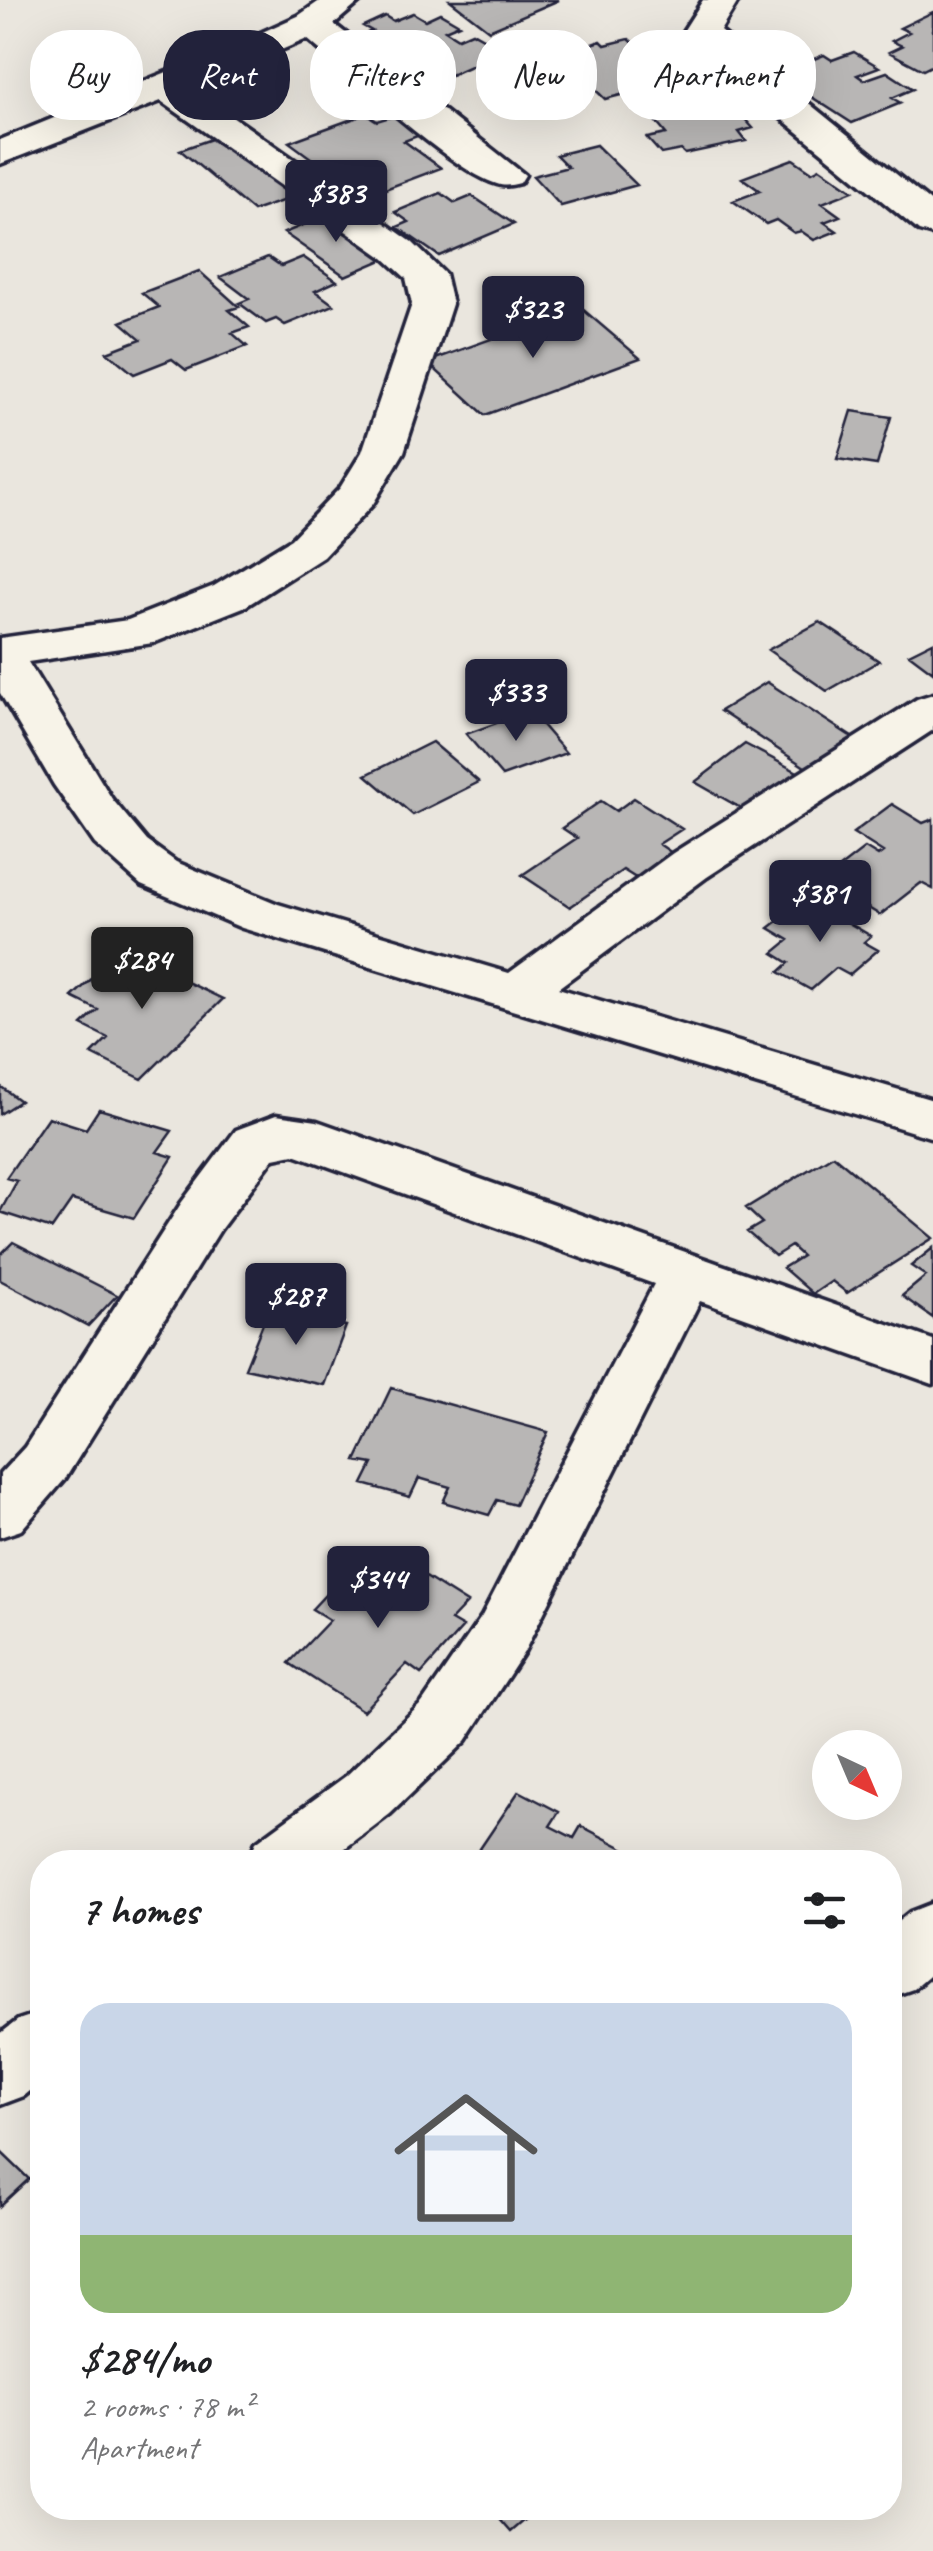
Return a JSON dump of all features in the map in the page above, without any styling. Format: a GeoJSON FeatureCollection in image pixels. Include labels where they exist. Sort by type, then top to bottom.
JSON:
{"type":"FeatureCollection","features":[{"type":"Feature","properties":{"kind":"street"},"geometry":{"type":"LineString","coordinates":[[290,33],[311,24],[344,0]]}},
{"type":"Feature","properties":{"kind":"street"},"geometry":{"type":"LineString","coordinates":[[721,0],[700,33],[933,223]]}},
{"type":"Feature","properties":{"kind":"street"},"geometry":{"type":"LineString","coordinates":[[311,24],[469,153],[506,176]]}},
{"type":"Feature","properties":{"kind":"street"},"geometry":{"type":"LineString","coordinates":[[0,153],[163,88]]}},
{"type":"Feature","properties":{"kind":"street"},"geometry":{"type":"LineString","coordinates":[[213,120],[398,250],[425,274],[432,304],[383,452],[358,495],[307,548],[230,596],[137,634],[0,652],[100,813],[130,853],[167,878],[260,916],[933,1119]]}},
{"type":"Feature","properties":{"kind":"street"},"geometry":{"type":"LineString","coordinates":[[519,991],[690,865],[933,709]]}},
{"type":"Feature","properties":{"kind":"street"},"geometry":{"type":"LineString","coordinates":[[0,1514],[45,1463],[223,1187],[255,1144],[276,1134],[298,1135],[933,1362]]}},
{"type":"Feature","properties":{"kind":"street"},"geometry":{"type":"LineString","coordinates":[[295,1850],[368,1796],[444,1722],[503,1634],[686,1274]]}},
{"type":"Feature","properties":{"kind":"street"},"geometry":{"type":"LineString","coordinates":[[902,1958],[933,1932]]}},
{"type":"Feature","properties":{"kind":"street"},"geometry":{"type":"LineString","coordinates":[[0,2074],[30,2051]]}},
{"type":"Feature","properties":{"kind":"building"},"geometry":{"type":"Polygon","coordinates":[[[450,0],[559,0],[489,30],[450,0]]]}},
{"type":"Feature","properties":{"kind":"building"},"geometry":{"type":"Polygon","coordinates":[[[933,12],[933,65],[923,70],[889,52],[902,46],[892,41],[909,32],[900,28],[933,12]]]}},
{"type":"Feature","properties":{"kind":"building"},"geometry":{"type":"Polygon","coordinates":[[[413,13],[425,20],[440,13],[459,24],[445,30],[370,30],[363,26],[385,16],[393,21],[413,13]]]}},
{"type":"Feature","properties":{"kind":"building"},"geometry":{"type":"Polygon","coordinates":[[[476,34],[476,64],[456,73],[456,37],[476,34]]]}},
{"type":"Feature","properties":{"kind":"building"},"geometry":{"type":"Polygon","coordinates":[[[597,42],[617,42],[617,96],[605,99],[597,91],[597,42]]]}},
{"type":"Feature","properties":{"kind":"building"},"geometry":{"type":"Polygon","coordinates":[[[854,52],[879,67],[857,75],[864,80],[887,72],[913,89],[892,98],[901,103],[852,123],[816,100],[816,58],[824,55],[832,60],[854,52]]]}},
{"type":"Feature","properties":{"kind":"building"},"geometry":{"type":"Polygon","coordinates":[[[350,120],[399,120],[420,135],[404,141],[441,168],[364,197],[289,142],[350,120]]]}},
{"type":"Feature","properties":{"kind":"building"},"geometry":{"type":"Polygon","coordinates":[[[654,120],[746,120],[753,128],[739,132],[746,141],[685,154],[681,150],[661,154],[647,138],[666,134],[654,120]]]}},
{"type":"Feature","properties":{"kind":"building"},"geometry":{"type":"Polygon","coordinates":[[[220,136],[294,197],[253,211],[180,150],[220,136]]]}},
{"type":"Feature","properties":{"kind":"building"},"geometry":{"type":"Polygon","coordinates":[[[596,145],[637,185],[561,206],[533,176],[568,167],[556,155],[596,145]]]}},
{"type":"Feature","properties":{"kind":"building"},"geometry":{"type":"Polygon","coordinates":[[[793,159],[812,172],[820,168],[853,191],[822,203],[840,216],[824,222],[837,231],[814,240],[801,231],[794,233],[776,220],[766,224],[733,201],[760,191],[742,178],[793,159]]]}},
{"type":"Feature","properties":{"kind":"building"},"geometry":{"type":"Polygon","coordinates":[[[441,193],[455,203],[472,196],[514,224],[439,256],[397,227],[409,222],[395,212],[441,193]]]}},
{"type":"Feature","properties":{"kind":"building"},"geometry":{"type":"Polygon","coordinates":[[[327,215],[389,257],[345,276],[284,233],[327,215]]]}},
{"type":"Feature","properties":{"kind":"building"},"geometry":{"type":"Polygon","coordinates":[[[268,257],[281,266],[303,257],[337,281],[315,291],[334,305],[285,325],[276,319],[266,323],[239,303],[249,299],[220,277],[268,257]]]}},
{"type":"Feature","properties":{"kind":"building"},"geometry":{"type":"Polygon","coordinates":[[[199,271],[239,307],[229,310],[249,327],[232,333],[247,346],[186,370],[172,359],[134,374],[107,352],[141,339],[121,322],[159,307],[142,293],[199,271]]]}},
{"type":"Feature","properties":{"kind":"building"},"geometry":{"type":"Polygon","coordinates":[[[580,307],[640,358],[485,415],[427,362],[580,307]]]}},
{"type":"Feature","properties":{"kind":"building"},"geometry":{"type":"Polygon","coordinates":[[[852,411],[891,417],[877,465],[837,459],[852,411]]]}},
{"type":"Feature","properties":{"kind":"building"},"geometry":{"type":"Polygon","coordinates":[[[820,622],[879,661],[827,691],[768,650],[820,622]]]}},
{"type":"Feature","properties":{"kind":"building"},"geometry":{"type":"Polygon","coordinates":[[[933,642],[933,672],[909,654],[933,642]]]}},
{"type":"Feature","properties":{"kind":"building"},"geometry":{"type":"Polygon","coordinates":[[[767,682],[858,741],[811,771],[720,711],[767,682]]]}},
{"type":"Feature","properties":{"kind":"building"},"geometry":{"type":"Polygon","coordinates":[[[530,711],[566,753],[502,776],[466,734],[530,711]]]}},
{"type":"Feature","properties":{"kind":"building"},"geometry":{"type":"Polygon","coordinates":[[[432,742],[479,782],[413,815],[366,775],[432,742]]]}},
{"type":"Feature","properties":{"kind":"building"},"geometry":{"type":"Polygon","coordinates":[[[745,744],[803,775],[753,815],[695,782],[745,744]]]}},
{"type":"Feature","properties":{"kind":"building"},"geometry":{"type":"Polygon","coordinates":[[[634,798],[682,829],[659,844],[675,855],[639,880],[623,870],[570,907],[522,875],[577,838],[562,828],[601,801],[616,811],[634,798]]]}},
{"type":"Feature","properties":{"kind":"building"},"geometry":{"type":"Polygon","coordinates":[[[892,804],[923,823],[933,819],[933,889],[921,883],[880,915],[835,888],[851,875],[839,868],[865,848],[878,856],[883,852],[853,833],[892,804]]]}},
{"type":"Feature","properties":{"kind":"building"},"geometry":{"type":"Polygon","coordinates":[[[800,904],[809,909],[816,904],[871,936],[864,942],[878,950],[849,975],[836,968],[811,990],[779,972],[789,963],[773,953],[789,940],[769,928],[800,904]]]}},
{"type":"Feature","properties":{"kind":"building"},"geometry":{"type":"Polygon","coordinates":[[[122,951],[223,999],[142,1079],[92,1054],[108,1038],[82,1025],[98,1010],[72,997],[122,951]]]}},
{"type":"Feature","properties":{"kind":"building"},"geometry":{"type":"Polygon","coordinates":[[[0,1086],[20,1101],[0,1114],[0,1086]]]}},
{"type":"Feature","properties":{"kind":"building"},"geometry":{"type":"Polygon","coordinates":[[[99,1109],[172,1131],[157,1152],[173,1157],[134,1218],[72,1200],[52,1229],[0,1212],[17,1181],[6,1178],[48,1117],[86,1129],[99,1109]]]}},
{"type":"Feature","properties":{"kind":"building"},"geometry":{"type":"Polygon","coordinates":[[[833,1155],[933,1238],[847,1293],[832,1281],[813,1294],[783,1268],[802,1256],[791,1246],[775,1256],[747,1232],[762,1223],[746,1208],[833,1155]]]}},
{"type":"Feature","properties":{"kind":"building"},"geometry":{"type":"Polygon","coordinates":[[[13,1242],[117,1295],[88,1326],[0,1280],[0,1255],[13,1242]]]}},
{"type":"Feature","properties":{"kind":"building"},"geometry":{"type":"Polygon","coordinates":[[[933,1248],[933,1318],[902,1296],[926,1276],[911,1266],[933,1248]]]}},
{"type":"Feature","properties":{"kind":"building"},"geometry":{"type":"Polygon","coordinates":[[[268,1311],[346,1326],[324,1385],[245,1368],[268,1311]]]}},
{"type":"Feature","properties":{"kind":"building"},"geometry":{"type":"Polygon","coordinates":[[[391,1388],[548,1432],[515,1505],[497,1500],[489,1515],[443,1502],[450,1487],[419,1478],[410,1497],[363,1484],[373,1464],[356,1461],[391,1388]]]}},
{"type":"Feature","properties":{"kind":"building"},"geometry":{"type":"Polygon","coordinates":[[[394,1557],[467,1603],[451,1620],[463,1627],[421,1674],[407,1664],[363,1711],[289,1663],[330,1620],[312,1609],[354,1564],[375,1577],[394,1557]]]}},
{"type":"Feature","properties":{"kind":"building"},"geometry":{"type":"Polygon","coordinates":[[[519,1791],[559,1812],[550,1826],[574,1838],[581,1826],[627,1850],[479,1850],[519,1791]]]}},
{"type":"Feature","properties":{"kind":"building"},"geometry":{"type":"Polygon","coordinates":[[[0,2151],[29,2179],[0,2206],[0,2151]]]}},
{"type":"Feature","properties":{"kind":"building"},"geometry":{"type":"Polygon","coordinates":[[[500,2520],[525,2520],[511,2532],[500,2520]]]}}]}
